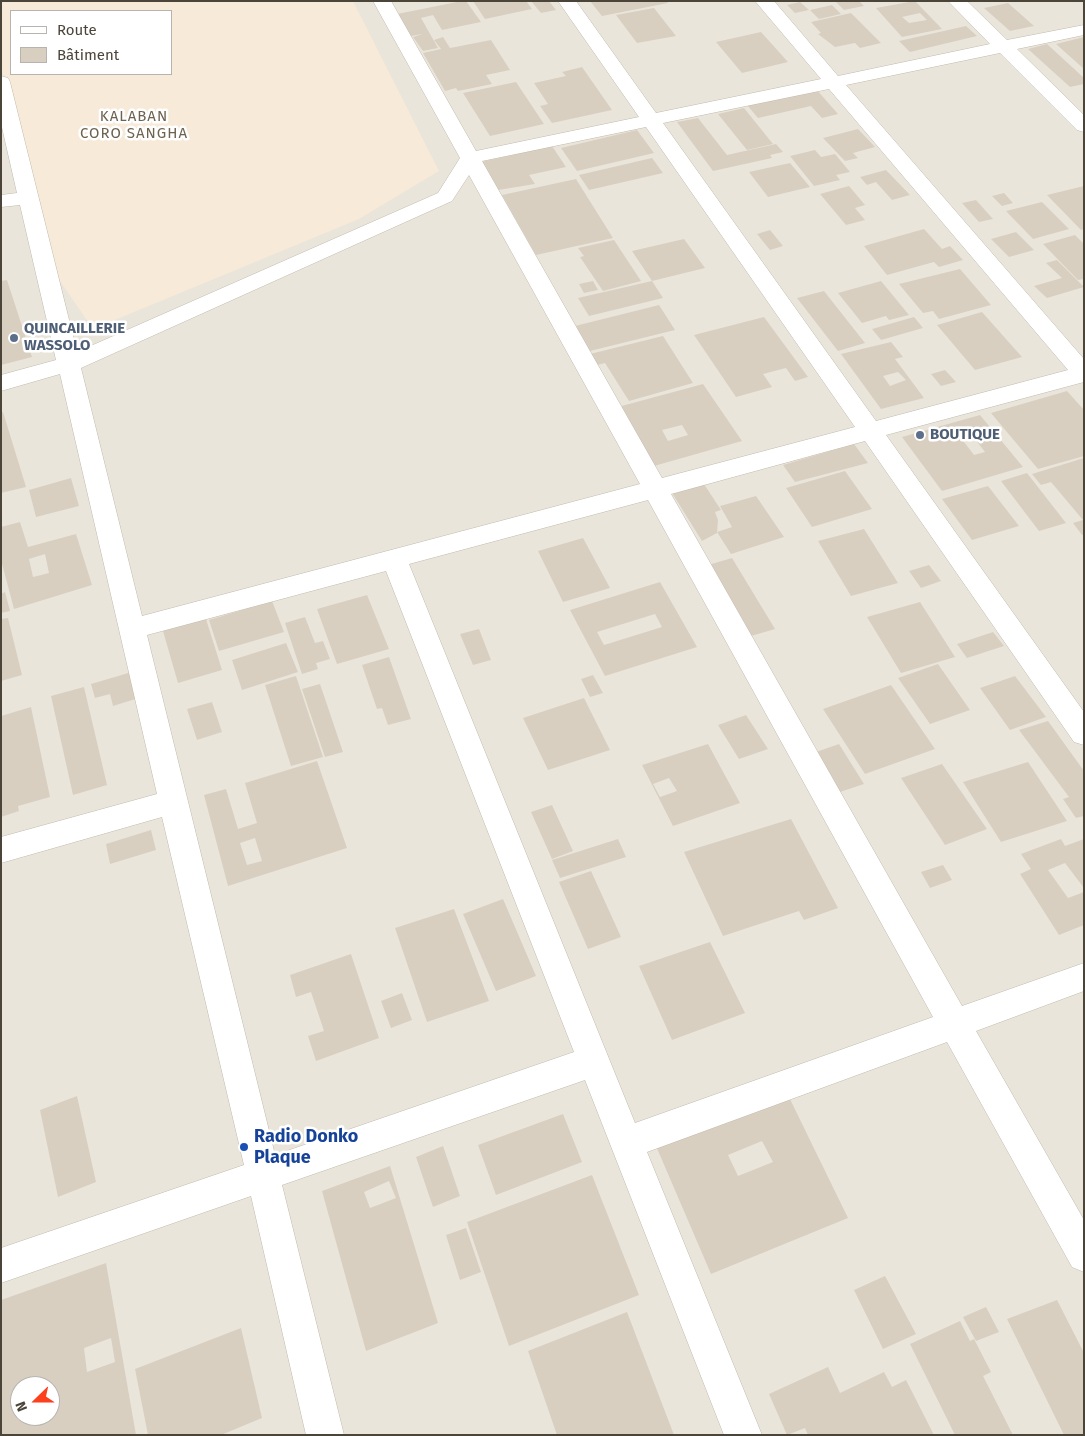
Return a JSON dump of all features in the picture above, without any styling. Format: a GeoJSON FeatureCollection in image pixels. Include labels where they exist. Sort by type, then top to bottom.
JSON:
{"type":"FeatureCollection","features":[{"type":"Feature","properties":{"kind":"street"},"geometry":{"type":"LineString","coordinates":[[382,1],[1084,1255]]}},
{"type":"Feature","properties":{"kind":"street"},"geometry":{"type":"LineString","coordinates":[[567,1],[1084,734]]}},
{"type":"Feature","properties":{"kind":"street"},"geometry":{"type":"LineString","coordinates":[[132,629],[1084,374],[764,1]]}},
{"type":"Feature","properties":{"kind":"street"},"geometry":{"type":"LineString","coordinates":[[957,1],[1084,126]]}},
{"type":"Feature","properties":{"kind":"street"},"geometry":{"type":"LineString","coordinates":[[1,383],[69,364],[445,197],[470,158],[1084,30]]}},
{"type":"Feature","properties":{"kind":"street"},"geometry":{"type":"LineString","coordinates":[[1,82],[325,1435]]}},
{"type":"Feature","properties":{"kind":"street"},"geometry":{"type":"LineString","coordinates":[[1,201],[29,198]]}},
{"type":"Feature","properties":{"kind":"street"},"geometry":{"type":"LineString","coordinates":[[394,559],[744,1435]]}},
{"type":"Feature","properties":{"kind":"street"},"geometry":{"type":"LineString","coordinates":[[1,850],[174,801]]}},
{"type":"Feature","properties":{"kind":"street"},"geometry":{"type":"LineString","coordinates":[[627,1143],[1084,977]]}},
{"type":"Feature","properties":{"kind":"street"},"geometry":{"type":"LineString","coordinates":[[1,1266],[594,1061]]}},
{"type":"Feature","properties":{"kind":"shaded area"},"geometry":{"type":"Polygon","coordinates":[[[1,1],[1084,1],[1084,1435],[1,1435],[1,1]]]}},
{"type":"Feature","properties":{"kind":"shaded area"},"geometry":{"type":"Polygon","coordinates":[[[1,1],[353,1],[439,171],[359,219],[93,329],[46,261],[1,67],[1,1]]]}},
{"type":"Feature","properties":{"kind":"building"},"geometry":{"type":"Polygon","coordinates":[[[466,1],[481,22],[442,30],[433,15],[421,18],[438,48],[423,51],[413,37],[422,34],[411,36],[397,14],[466,1]]]}},
{"type":"Feature","properties":{"kind":"building"},"geometry":{"type":"Polygon","coordinates":[[[473,1],[526,1],[532,9],[485,19],[473,1]]]}},
{"type":"Feature","properties":{"kind":"building"},"geometry":{"type":"Polygon","coordinates":[[[531,1],[549,1],[556,10],[541,13],[531,1]]]}},
{"type":"Feature","properties":{"kind":"building"},"geometry":{"type":"Polygon","coordinates":[[[590,1],[667,1],[668,3],[602,16],[590,1]]]}},
{"type":"Feature","properties":{"kind":"building"},"geometry":{"type":"Polygon","coordinates":[[[835,1],[859,1],[864,6],[844,10],[835,1]]]}},
{"type":"Feature","properties":{"kind":"building"},"geometry":{"type":"Polygon","coordinates":[[[915,1],[942,29],[902,37],[876,8],[915,1]],[[920,13],[902,17],[909,23],[927,20],[920,13]]]}},
{"type":"Feature","properties":{"kind":"building"},"geometry":{"type":"Polygon","coordinates":[[[800,2],[809,10],[795,13],[787,5],[800,2]]]}},
{"type":"Feature","properties":{"kind":"building"},"geometry":{"type":"Polygon","coordinates":[[[1008,3],[1034,26],[1010,31],[984,8],[1008,3]]]}},
{"type":"Feature","properties":{"kind":"building"},"geometry":{"type":"Polygon","coordinates":[[[832,5],[841,14],[819,19],[810,10],[832,5]]]}},
{"type":"Feature","properties":{"kind":"building"},"geometry":{"type":"Polygon","coordinates":[[[654,8],[676,36],[637,43],[616,15],[654,8]]]}},
{"type":"Feature","properties":{"kind":"building"},"geometry":{"type":"Polygon","coordinates":[[[851,13],[881,43],[860,48],[855,43],[835,47],[818,34],[821,33],[811,22],[851,13]]]}},
{"type":"Feature","properties":{"kind":"building"},"geometry":{"type":"Polygon","coordinates":[[[966,26],[977,36],[910,52],[899,41],[966,26]]]}},
{"type":"Feature","properties":{"kind":"building"},"geometry":{"type":"Polygon","coordinates":[[[761,32],[788,62],[742,73],[716,42],[761,32]]]}},
{"type":"Feature","properties":{"kind":"building"},"geometry":{"type":"Polygon","coordinates":[[[443,37],[450,48],[491,40],[510,70],[486,75],[492,84],[458,91],[456,88],[445,91],[423,53],[441,49],[434,40],[443,37]]]}},
{"type":"Feature","properties":{"kind":"building"},"geometry":{"type":"Polygon","coordinates":[[[1084,37],[1084,69],[1056,44],[1084,37]]]}},
{"type":"Feature","properties":{"kind":"building"},"geometry":{"type":"Polygon","coordinates":[[[1047,44],[1084,78],[1084,84],[1070,87],[1028,49],[1047,44]]]}},
{"type":"Feature","properties":{"kind":"building"},"geometry":{"type":"Polygon","coordinates":[[[582,67],[612,110],[552,123],[540,106],[548,104],[534,83],[566,76],[562,72],[582,67]]]}},
{"type":"Feature","properties":{"kind":"building"},"geometry":{"type":"Polygon","coordinates":[[[516,82],[544,124],[490,136],[463,93],[516,82]]]}},
{"type":"Feature","properties":{"kind":"building"},"geometry":{"type":"Polygon","coordinates":[[[816,89],[838,114],[822,118],[811,106],[758,118],[747,105],[816,89]]]}},
{"type":"Feature","properties":{"kind":"building"},"geometry":{"type":"Polygon","coordinates":[[[744,108],[773,144],[747,150],[718,114],[744,108]]]}},
{"type":"Feature","properties":{"kind":"building"},"geometry":{"type":"Polygon","coordinates":[[[698,118],[727,155],[776,144],[783,152],[770,155],[772,158],[713,171],[677,122],[698,118]]]}},
{"type":"Feature","properties":{"kind":"building"},"geometry":{"type":"Polygon","coordinates":[[[858,129],[875,147],[853,153],[858,158],[845,161],[823,138],[858,129]]]}},
{"type":"Feature","properties":{"kind":"building"},"geometry":{"type":"Polygon","coordinates":[[[637,130],[654,153],[577,171],[561,148],[637,130]]]}},
{"type":"Feature","properties":{"kind":"building"},"geometry":{"type":"Polygon","coordinates":[[[552,146],[566,167],[529,175],[535,184],[498,190],[481,162],[552,146]]]}},
{"type":"Feature","properties":{"kind":"building"},"geometry":{"type":"Polygon","coordinates":[[[815,150],[821,157],[835,154],[850,172],[836,175],[840,180],[814,186],[790,156],[815,150]]]}},
{"type":"Feature","properties":{"kind":"building"},"geometry":{"type":"Polygon","coordinates":[[[652,158],[663,173],[589,190],[579,175],[652,158]]]}},
{"type":"Feature","properties":{"kind":"building"},"geometry":{"type":"Polygon","coordinates":[[[790,163],[810,187],[768,197],[749,172],[790,163]]]}},
{"type":"Feature","properties":{"kind":"building"},"geometry":{"type":"Polygon","coordinates":[[[886,170],[910,195],[892,200],[876,182],[867,185],[860,177],[886,170]]]}},
{"type":"Feature","properties":{"kind":"building"},"geometry":{"type":"Polygon","coordinates":[[[576,179],[613,238],[536,255],[502,195],[576,179]]]}},
{"type":"Feature","properties":{"kind":"building"},"geometry":{"type":"Polygon","coordinates":[[[849,186],[865,205],[855,208],[865,220],[846,225],[820,194],[849,186]]]}},
{"type":"Feature","properties":{"kind":"building"},"geometry":{"type":"Polygon","coordinates":[[[1084,186],[1084,229],[1081,230],[1047,195],[1084,186]]]}},
{"type":"Feature","properties":{"kind":"building"},"geometry":{"type":"Polygon","coordinates":[[[1004,193],[1013,203],[1002,206],[992,196],[1004,193]]]}},
{"type":"Feature","properties":{"kind":"building"},"geometry":{"type":"Polygon","coordinates":[[[976,200],[993,219],[979,222],[962,203],[976,200]]]}},
{"type":"Feature","properties":{"kind":"building"},"geometry":{"type":"Polygon","coordinates":[[[1042,202],[1069,229],[1033,239],[1006,211],[1042,202]]]}},
{"type":"Feature","properties":{"kind":"building"},"geometry":{"type":"Polygon","coordinates":[[[924,229],[942,249],[950,246],[963,260],[939,267],[934,262],[887,275],[864,246],[924,229]]]}},
{"type":"Feature","properties":{"kind":"building"},"geometry":{"type":"Polygon","coordinates":[[[770,230],[783,246],[770,250],[757,234],[770,230]]]}},
{"type":"Feature","properties":{"kind":"building"},"geometry":{"type":"Polygon","coordinates":[[[1016,232],[1034,250],[1009,257],[991,239],[1016,232]]]}},
{"type":"Feature","properties":{"kind":"building"},"geometry":{"type":"Polygon","coordinates":[[[1075,235],[1084,244],[1084,279],[1078,280],[1043,244],[1075,235]]]}},
{"type":"Feature","properties":{"kind":"building"},"geometry":{"type":"Polygon","coordinates":[[[684,239],[705,268],[652,281],[632,251],[684,239]]]}},
{"type":"Feature","properties":{"kind":"building"},"geometry":{"type":"Polygon","coordinates":[[[614,240],[641,281],[603,291],[580,257],[584,256],[578,248],[614,240]]]}},
{"type":"Feature","properties":{"kind":"building"},"geometry":{"type":"Polygon","coordinates":[[[1057,260],[1084,287],[1047,298],[1034,286],[1062,278],[1046,263],[1057,260]]]}},
{"type":"Feature","properties":{"kind":"building"},"geometry":{"type":"Polygon","coordinates":[[[960,269],[991,305],[939,319],[933,311],[923,313],[899,284],[960,269]]]}},
{"type":"Feature","properties":{"kind":"building"},"geometry":{"type":"Polygon","coordinates":[[[7,280],[32,357],[1,365],[1,281],[7,280]]]}},
{"type":"Feature","properties":{"kind":"building"},"geometry":{"type":"Polygon","coordinates":[[[593,281],[598,290],[584,293],[579,284],[593,281]]]}},
{"type":"Feature","properties":{"kind":"building"},"geometry":{"type":"Polygon","coordinates":[[[652,281],[663,298],[589,316],[578,298],[652,281]]]}},
{"type":"Feature","properties":{"kind":"building"},"geometry":{"type":"Polygon","coordinates":[[[881,281],[909,315],[889,320],[886,316],[862,323],[838,293],[881,281]]]}},
{"type":"Feature","properties":{"kind":"building"},"geometry":{"type":"Polygon","coordinates":[[[824,291],[865,343],[838,351],[797,298],[824,291]]]}},
{"type":"Feature","properties":{"kind":"building"},"geometry":{"type":"Polygon","coordinates":[[[659,305],[675,330],[590,351],[575,326],[659,305]]]}},
{"type":"Feature","properties":{"kind":"building"},"geometry":{"type":"Polygon","coordinates":[[[982,312],[1022,357],[975,370],[937,325],[982,312]]]}},
{"type":"Feature","properties":{"kind":"building"},"geometry":{"type":"Polygon","coordinates":[[[764,317],[808,377],[795,381],[786,368],[763,374],[772,387],[736,397],[694,335],[764,317]]]}},
{"type":"Feature","properties":{"kind":"building"},"geometry":{"type":"Polygon","coordinates":[[[914,317],[923,328],[881,340],[872,329],[914,317]]]}},
{"type":"Feature","properties":{"kind":"building"},"geometry":{"type":"Polygon","coordinates":[[[663,336],[693,383],[629,401],[605,363],[597,365],[590,354],[663,336]]]}},
{"type":"Feature","properties":{"kind":"building"},"geometry":{"type":"Polygon","coordinates":[[[891,342],[903,357],[895,359],[924,398],[881,409],[841,354],[891,342]],[[898,372],[883,376],[890,386],[906,380],[898,372]]]}},
{"type":"Feature","properties":{"kind":"building"},"geometry":{"type":"Polygon","coordinates":[[[945,370],[956,382],[941,386],[931,374],[945,370]]]}},
{"type":"Feature","properties":{"kind":"building"},"geometry":{"type":"Polygon","coordinates":[[[703,384],[742,441],[654,466],[618,407],[703,384]],[[682,425],[662,430],[668,441],[688,435],[682,425]]]}},
{"type":"Feature","properties":{"kind":"building"},"geometry":{"type":"Polygon","coordinates":[[[1067,391],[1084,410],[1084,456],[1038,469],[991,413],[1067,391]]]}},
{"type":"Feature","properties":{"kind":"building"},"geometry":{"type":"Polygon","coordinates":[[[3,412],[26,487],[1,493],[1,413],[3,412]]]}},
{"type":"Feature","properties":{"kind":"building"},"geometry":{"type":"Polygon","coordinates":[[[980,415],[1023,467],[942,491],[902,437],[980,415]],[[972,435],[961,438],[974,455],[985,452],[972,435]]]}},
{"type":"Feature","properties":{"kind":"building"},"geometry":{"type":"Polygon","coordinates":[[[854,444],[868,463],[795,482],[783,465],[854,444]]]}},
{"type":"Feature","properties":{"kind":"building"},"geometry":{"type":"Polygon","coordinates":[[[1084,458],[1084,535],[1082,535],[1073,523],[1083,520],[1051,482],[1041,485],[1032,474],[1084,458]]]}},
{"type":"Feature","properties":{"kind":"building"},"geometry":{"type":"Polygon","coordinates":[[[845,471],[872,509],[812,527],[786,488],[845,471]]]}},
{"type":"Feature","properties":{"kind":"building"},"geometry":{"type":"Polygon","coordinates":[[[1027,473],[1066,523],[1039,531],[1001,481],[1027,473]]]}},
{"type":"Feature","properties":{"kind":"building"},"geometry":{"type":"Polygon","coordinates":[[[71,478],[79,506],[36,517],[29,490],[71,478]]]}},
{"type":"Feature","properties":{"kind":"building"},"geometry":{"type":"Polygon","coordinates":[[[700,478],[721,510],[715,512],[718,520],[717,533],[702,541],[669,488],[700,478]]]}},
{"type":"Feature","properties":{"kind":"building"},"geometry":{"type":"Polygon","coordinates":[[[988,486],[1019,526],[972,540],[942,499],[988,486]]]}},
{"type":"Feature","properties":{"kind":"building"},"geometry":{"type":"Polygon","coordinates":[[[756,496],[784,537],[731,554],[717,532],[732,527],[720,506],[756,496]]]}},
{"type":"Feature","properties":{"kind":"building"},"geometry":{"type":"Polygon","coordinates":[[[20,522],[28,547],[76,534],[92,585],[14,609],[1,560],[1,527],[20,522]],[[45,554],[29,559],[33,577],[49,573],[45,554]]]}},
{"type":"Feature","properties":{"kind":"building"},"geometry":{"type":"Polygon","coordinates":[[[864,529],[898,583],[851,596],[818,541],[864,529]]]}},
{"type":"Feature","properties":{"kind":"building"},"geometry":{"type":"Polygon","coordinates":[[[583,538],[610,588],[563,602],[538,551],[583,538]]]}},
{"type":"Feature","properties":{"kind":"building"},"geometry":{"type":"Polygon","coordinates":[[[732,558],[775,629],[751,636],[708,565],[732,558]]]}},
{"type":"Feature","properties":{"kind":"building"},"geometry":{"type":"Polygon","coordinates":[[[929,565],[941,581],[921,588],[909,571],[929,565]]]}},
{"type":"Feature","properties":{"kind":"building"},"geometry":{"type":"Polygon","coordinates":[[[660,582],[697,647],[605,676],[570,610],[660,582]],[[655,614],[597,632],[604,645],[662,627],[655,614]]]}},
{"type":"Feature","properties":{"kind":"building"},"geometry":{"type":"Polygon","coordinates":[[[5,592],[10,611],[1,613],[1,594],[5,592]]]}},
{"type":"Feature","properties":{"kind":"building"},"geometry":{"type":"Polygon","coordinates":[[[367,595],[389,649],[337,664],[317,609],[367,595]]]}},
{"type":"Feature","properties":{"kind":"building"},"geometry":{"type":"Polygon","coordinates":[[[272,601],[284,632],[219,651],[209,620],[272,601]]]}},
{"type":"Feature","properties":{"kind":"building"},"geometry":{"type":"Polygon","coordinates":[[[920,602],[955,657],[901,673],[867,617],[920,602]]]}},
{"type":"Feature","properties":{"kind":"building"},"geometry":{"type":"Polygon","coordinates":[[[305,617],[315,643],[323,641],[330,659],[316,663],[318,669],[302,674],[285,623],[305,617]]]}},
{"type":"Feature","properties":{"kind":"building"},"geometry":{"type":"Polygon","coordinates":[[[8,618],[22,675],[1,681],[1,619],[8,618]]]}},
{"type":"Feature","properties":{"kind":"building"},"geometry":{"type":"Polygon","coordinates":[[[206,619],[222,670],[178,683],[163,631],[206,619]]]}},
{"type":"Feature","properties":{"kind":"building"},"geometry":{"type":"Polygon","coordinates":[[[479,629],[491,660],[473,665],[460,634],[479,629]]]}},
{"type":"Feature","properties":{"kind":"building"},"geometry":{"type":"Polygon","coordinates":[[[993,632],[1004,646],[967,658],[957,644],[993,632]]]}},
{"type":"Feature","properties":{"kind":"building"},"geometry":{"type":"Polygon","coordinates":[[[286,643],[298,672],[242,690],[232,660],[286,643]]]}},
{"type":"Feature","properties":{"kind":"building"},"geometry":{"type":"Polygon","coordinates":[[[389,657],[411,719],[388,725],[382,708],[377,709],[362,665],[389,657]]]}},
{"type":"Feature","properties":{"kind":"building"},"geometry":{"type":"Polygon","coordinates":[[[938,664],[970,710],[930,724],[898,678],[938,664]]]}},
{"type":"Feature","properties":{"kind":"building"},"geometry":{"type":"Polygon","coordinates":[[[135,671],[142,697],[113,706],[110,694],[95,698],[91,684],[135,671]]]}},
{"type":"Feature","properties":{"kind":"building"},"geometry":{"type":"Polygon","coordinates":[[[593,675],[603,693],[590,697],[581,679],[593,675]]]}},
{"type":"Feature","properties":{"kind":"building"},"geometry":{"type":"Polygon","coordinates":[[[296,676],[323,757],[291,766],[265,685],[296,676]]]}},
{"type":"Feature","properties":{"kind":"building"},"geometry":{"type":"Polygon","coordinates":[[[1015,676],[1046,717],[1010,730],[980,688],[1015,676]]]}},
{"type":"Feature","properties":{"kind":"building"},"geometry":{"type":"Polygon","coordinates":[[[320,684],[343,752],[325,757],[302,689],[320,684]]]}},
{"type":"Feature","properties":{"kind":"building"},"geometry":{"type":"Polygon","coordinates":[[[891,685],[935,749],[865,774],[823,709],[891,685]]]}},
{"type":"Feature","properties":{"kind":"building"},"geometry":{"type":"Polygon","coordinates":[[[84,687],[107,785],[73,795],[51,696],[84,687]]]}},
{"type":"Feature","properties":{"kind":"building"},"geometry":{"type":"Polygon","coordinates":[[[584,698],[610,750],[548,770],[523,718],[584,698]]]}},
{"type":"Feature","properties":{"kind":"building"},"geometry":{"type":"Polygon","coordinates":[[[212,702],[222,732],[197,740],[187,709],[212,702]]]}},
{"type":"Feature","properties":{"kind":"building"},"geometry":{"type":"Polygon","coordinates":[[[31,707],[50,797],[18,806],[19,811],[1,817],[1,716],[31,707]]]}},
{"type":"Feature","properties":{"kind":"building"},"geometry":{"type":"Polygon","coordinates":[[[746,715],[768,749],[739,759],[718,725],[746,715]]]}},
{"type":"Feature","properties":{"kind":"building"},"geometry":{"type":"Polygon","coordinates":[[[1048,721],[1084,771],[1084,816],[1076,818],[1063,799],[1069,797],[1019,730],[1048,721]]]}},
{"type":"Feature","properties":{"kind":"building"},"geometry":{"type":"Polygon","coordinates":[[[708,744],[740,803],[673,826],[642,765],[708,744]],[[669,778],[653,784],[660,797],[677,791],[669,778]]]}},
{"type":"Feature","properties":{"kind":"building"},"geometry":{"type":"Polygon","coordinates":[[[839,744],[864,784],[840,792],[816,752],[839,744]]]}},
{"type":"Feature","properties":{"kind":"building"},"geometry":{"type":"Polygon","coordinates":[[[317,761],[347,848],[228,886],[204,795],[226,789],[238,829],[257,823],[245,783],[317,761]],[[255,838],[240,843],[247,865],[262,861],[255,838]]]}},
{"type":"Feature","properties":{"kind":"building"},"geometry":{"type":"Polygon","coordinates":[[[1028,762],[1067,821],[1001,842],[963,782],[1028,762]]]}},
{"type":"Feature","properties":{"kind":"building"},"geometry":{"type":"Polygon","coordinates":[[[942,764],[987,829],[945,845],[901,778],[942,764]]]}},
{"type":"Feature","properties":{"kind":"building"},"geometry":{"type":"Polygon","coordinates":[[[552,805],[573,851],[552,859],[531,812],[552,805]]]}},
{"type":"Feature","properties":{"kind":"building"},"geometry":{"type":"Polygon","coordinates":[[[791,819],[838,908],[804,920],[799,911],[723,936],[684,852],[791,819]]]}},
{"type":"Feature","properties":{"kind":"building"},"geometry":{"type":"Polygon","coordinates":[[[151,830],[156,850],[110,864],[106,844],[151,830]]]}},
{"type":"Feature","properties":{"kind":"building"},"geometry":{"type":"Polygon","coordinates":[[[618,839],[626,857],[560,878],[552,860],[618,839]]]}},
{"type":"Feature","properties":{"kind":"building"},"geometry":{"type":"Polygon","coordinates":[[[1061,839],[1065,846],[1084,839],[1084,888],[1065,863],[1048,870],[1068,898],[1084,892],[1084,925],[1059,935],[1020,874],[1031,869],[1021,854],[1061,839]]]}},
{"type":"Feature","properties":{"kind":"building"},"geometry":{"type":"Polygon","coordinates":[[[943,865],[952,880],[930,888],[921,872],[943,865]]]}},
{"type":"Feature","properties":{"kind":"building"},"geometry":{"type":"Polygon","coordinates":[[[591,871],[621,937],[588,949],[559,882],[591,871]]]}},
{"type":"Feature","properties":{"kind":"building"},"geometry":{"type":"Polygon","coordinates":[[[503,899],[536,976],[496,991],[463,914],[503,899]]]}},
{"type":"Feature","properties":{"kind":"building"},"geometry":{"type":"Polygon","coordinates":[[[454,909],[489,1001],[427,1022],[395,928],[454,909]]]}},
{"type":"Feature","properties":{"kind":"building"},"geometry":{"type":"Polygon","coordinates":[[[710,942],[745,1013],[672,1040],[639,966],[710,942]]]}},
{"type":"Feature","properties":{"kind":"building"},"geometry":{"type":"Polygon","coordinates":[[[351,954],[379,1038],[316,1061],[308,1036],[324,1031],[311,992],[296,997],[290,975],[351,954]]]}},
{"type":"Feature","properties":{"kind":"building"},"geometry":{"type":"Polygon","coordinates":[[[402,993],[412,1020],[391,1028],[381,1001],[402,993]]]}},
{"type":"Feature","properties":{"kind":"building"},"geometry":{"type":"Polygon","coordinates":[[[788,1095],[848,1218],[711,1274],[656,1146],[788,1095]],[[762,1141],[728,1155],[738,1176],[773,1162],[762,1141]]]}},
{"type":"Feature","properties":{"kind":"building"},"geometry":{"type":"Polygon","coordinates":[[[77,1096],[96,1182],[58,1197],[40,1110],[77,1096]]]}},
{"type":"Feature","properties":{"kind":"building"},"geometry":{"type":"Polygon","coordinates":[[[563,1114],[582,1162],[496,1195],[478,1145],[563,1114]]]}},
{"type":"Feature","properties":{"kind":"building"},"geometry":{"type":"Polygon","coordinates":[[[443,1146],[460,1196],[433,1207],[416,1157],[443,1146]]]}},
{"type":"Feature","properties":{"kind":"building"},"geometry":{"type":"Polygon","coordinates":[[[390,1166],[438,1323],[366,1351],[322,1191],[390,1166]],[[389,1181],[364,1192],[370,1208],[396,1198],[389,1181]]]}},
{"type":"Feature","properties":{"kind":"building"},"geometry":{"type":"Polygon","coordinates":[[[592,1175],[639,1295],[509,1346],[467,1222],[592,1175]]]}},
{"type":"Feature","properties":{"kind":"building"},"geometry":{"type":"Polygon","coordinates":[[[466,1228],[481,1272],[460,1280],[446,1235],[466,1228]]]}},
{"type":"Feature","properties":{"kind":"building"},"geometry":{"type":"Polygon","coordinates":[[[106,1263],[136,1435],[1,1435],[1,1300],[106,1263]],[[111,1338],[84,1348],[87,1372],[115,1362],[111,1338]]]}},
{"type":"Feature","properties":{"kind":"building"},"geometry":{"type":"Polygon","coordinates":[[[885,1276],[916,1334],[883,1349],[854,1290],[885,1276]]]}},
{"type":"Feature","properties":{"kind":"building"},"geometry":{"type":"Polygon","coordinates":[[[1057,1300],[1084,1353],[1084,1435],[1064,1435],[1007,1319],[1057,1300]]]}},
{"type":"Feature","properties":{"kind":"building"},"geometry":{"type":"Polygon","coordinates":[[[986,1307],[999,1332],[976,1341],[963,1317],[986,1307]]]}},
{"type":"Feature","properties":{"kind":"building"},"geometry":{"type":"Polygon","coordinates":[[[627,1312],[674,1435],[557,1435],[528,1351],[627,1312]]]}},
{"type":"Feature","properties":{"kind":"building"},"geometry":{"type":"Polygon","coordinates":[[[960,1321],[970,1341],[974,1339],[991,1372],[983,1376],[1013,1435],[955,1435],[910,1344],[960,1321]]]}},
{"type":"Feature","properties":{"kind":"building"},"geometry":{"type":"Polygon","coordinates":[[[241,1328],[262,1418],[221,1435],[148,1435],[135,1369],[241,1328]]]}},
{"type":"Feature","properties":{"kind":"building"},"geometry":{"type":"Polygon","coordinates":[[[828,1367],[840,1393],[884,1372],[892,1387],[906,1380],[934,1435],[808,1435],[805,1428],[787,1435],[769,1394],[828,1367]]]}},
{"type":"Feature","properties":{"kind":"place","name":"QUINCAILLERIE WASSOLO"},"geometry":{"type":"Point","coordinates":[14,338]}},
{"type":"Feature","properties":{"kind":"place","name":"BOUTIQUE"},"geometry":{"type":"Point","coordinates":[920,435]}},
{"type":"Feature","properties":{"kind":"place","name":"Radio Donko Plaque"},"geometry":{"type":"Point","coordinates":[244,1147]}},
{"type":"Feature","properties":{"kind":"district","name":"KALABAN CORO SANGHA"},"geometry":{"type":"Point","coordinates":[134,126]}}]}
